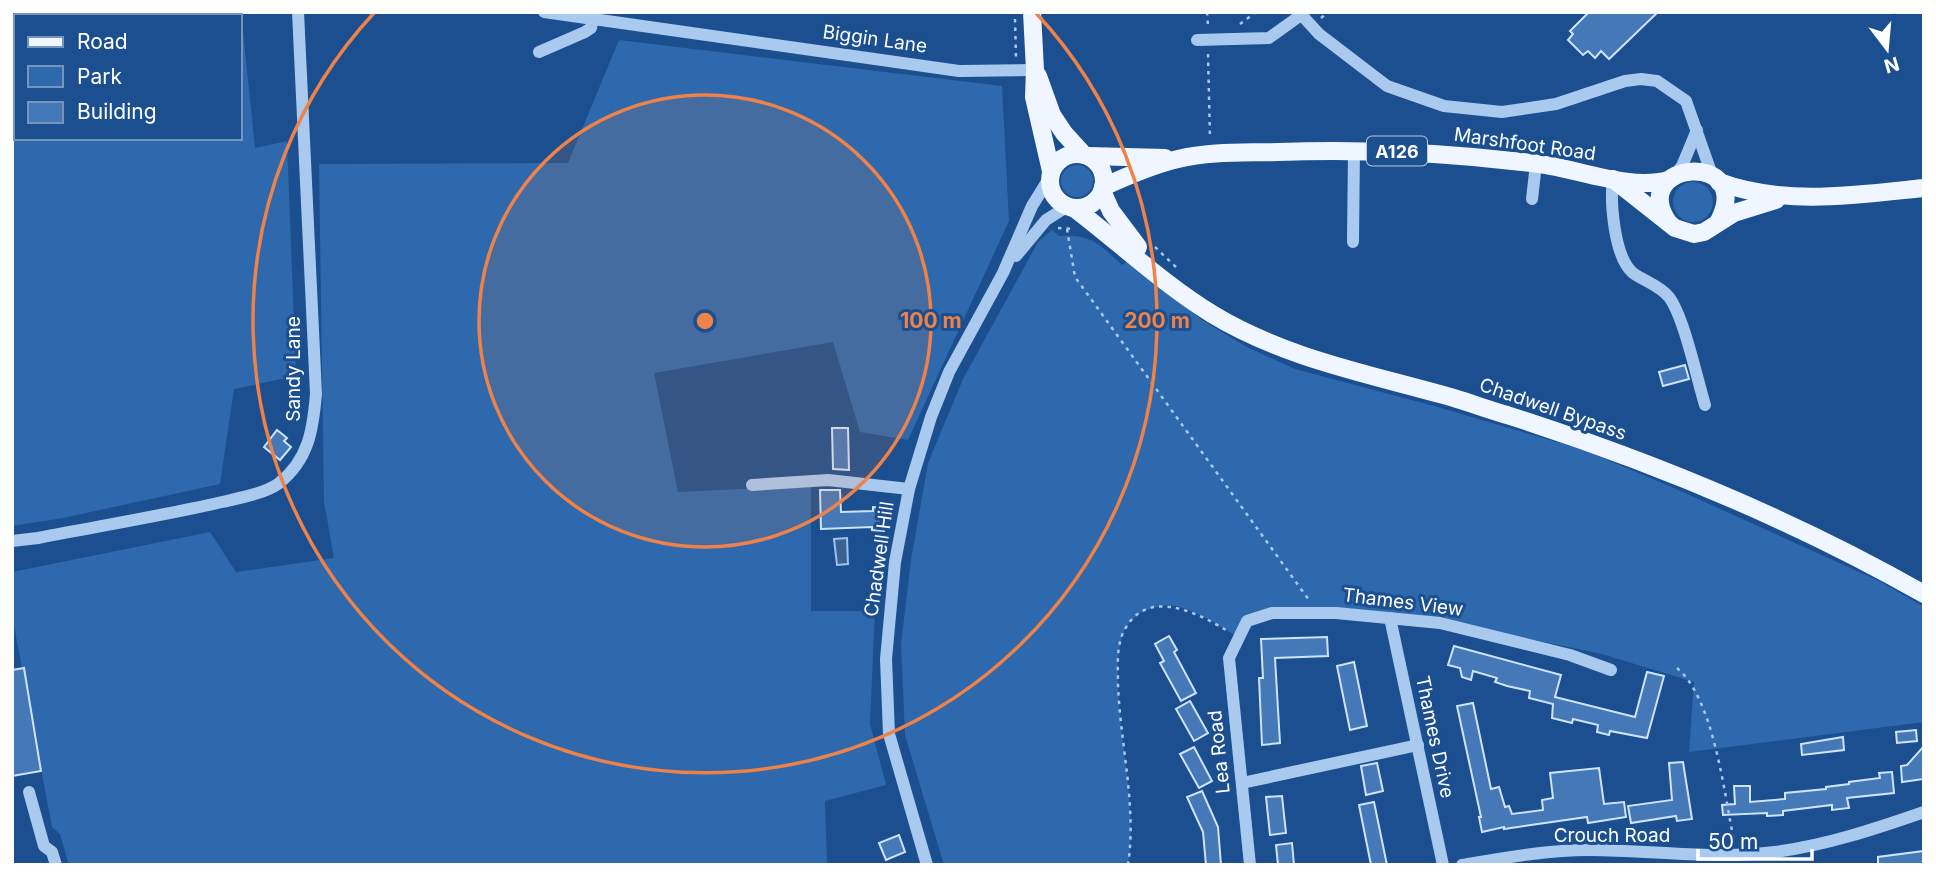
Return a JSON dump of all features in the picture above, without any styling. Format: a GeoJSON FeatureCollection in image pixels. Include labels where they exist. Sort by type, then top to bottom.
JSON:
{"type":"FeatureCollection","features":[{"type":"Feature","properties":{"kind":"main road"},"geometry":{"type":"LineString","coordinates":[[1032,12],[1034,97],[1053,193],[1071,207],[1089,205],[1096,200],[1102,189],[1101,169],[1065,134],[1052,115],[1035,70]]}},
{"type":"Feature","properties":{"kind":"main road","name":"Marshfoot Road"},"geometry":{"type":"LineString","coordinates":[[1086,155],[1179,158],[1223,153],[1354,150],[1441,153],[1535,170],[1648,184],[1690,170],[1703,171],[1715,179],[1756,193],[1790,196],[1924,188]]}},
{"type":"Feature","properties":{"kind":"main road"},"geometry":{"type":"LineString","coordinates":[[1051,174],[1058,161],[1065,156],[1086,155]]}},
{"type":"Feature","properties":{"kind":"main road","name":"Marshfoot Road"},"geometry":{"type":"LineString","coordinates":[[1102,189],[1135,172],[1179,158]]}},
{"type":"Feature","properties":{"kind":"main road"},"geometry":{"type":"LineString","coordinates":[[1671,178],[1663,191],[1661,209],[1668,223],[1675,228]]}},
{"type":"Feature","properties":{"kind":"main road","name":"Marshfoot Road"},"geometry":{"type":"LineString","coordinates":[[1613,179],[1675,228],[1694,234],[1704,232],[1719,221],[1749,207],[1790,196]]}},
{"type":"Feature","properties":{"kind":"main road"},"geometry":{"type":"LineString","coordinates":[[1715,179],[1725,202],[1719,221]]}},
{"type":"Feature","properties":{"kind":"main road","name":"Chadwell Bypass"},"geometry":{"type":"LineString","coordinates":[[1102,189],[1127,236],[1165,279]]}},
{"type":"Feature","properties":{"kind":"main road","name":"Chadwell Bypass"},"geometry":{"type":"LineString","coordinates":[[1071,207],[1213,315],[1300,356],[1439,394],[1587,441],[1768,514],[1924,594]]}},
{"type":"Feature","properties":{"kind":"street","name":"Sandy Lane"},"geometry":{"type":"LineString","coordinates":[[12,541],[170,513],[247,496],[276,485],[298,463],[313,431],[316,394],[298,12]]}},
{"type":"Feature","properties":{"kind":"street","name":"Biggin Lane"},"geometry":{"type":"LineString","coordinates":[[544,12],[959,71],[1035,70]]}},
{"type":"Feature","properties":{"kind":"street"},"geometry":{"type":"LineString","coordinates":[[662,28],[664,12]]}},
{"type":"Feature","properties":{"kind":"street"},"geometry":{"type":"LineString","coordinates":[[1203,40],[1269,38],[1300,14],[1319,34],[1387,86],[1444,106],[1502,112],[1556,104],[1625,80],[1657,81],[1686,101],[1705,162],[1715,179]]}},
{"type":"Feature","properties":{"kind":"street"},"geometry":{"type":"LineString","coordinates":[[539,52],[585,32],[591,28],[593,18]]}},
{"type":"Feature","properties":{"kind":"street"},"geometry":{"type":"LineString","coordinates":[[1671,178],[1682,166],[1697,130]]}},
{"type":"Feature","properties":{"kind":"street"},"geometry":{"type":"LineString","coordinates":[[1353,243],[1354,150]]}},
{"type":"Feature","properties":{"kind":"street"},"geometry":{"type":"LineString","coordinates":[[1535,170],[1535,199]]}},
{"type":"Feature","properties":{"kind":"street","name":"Chadwell Hill"},"geometry":{"type":"LineString","coordinates":[[928,865],[889,734],[885,678],[895,562],[909,489],[931,417],[949,372],[1003,273],[1032,206],[1051,174]]}},
{"type":"Feature","properties":{"kind":"street"},"geometry":{"type":"LineString","coordinates":[[1613,179],[1611,195],[1614,222],[1623,258],[1635,274],[1650,281],[1669,297],[1681,326],[1705,405]]}},
{"type":"Feature","properties":{"kind":"street","name":"Chadwell Hill"},"geometry":{"type":"LineString","coordinates":[[1003,273],[1046,220],[1071,207]]}},
{"type":"Feature","properties":{"kind":"street"},"geometry":{"type":"LineString","coordinates":[[752,485],[828,480],[909,489]]}},
{"type":"Feature","properties":{"kind":"street","name":"Thames View"},"geometry":{"type":"LineString","coordinates":[[1238,637],[1247,621],[1272,613],[1390,618],[1440,623],[1570,655],[1611,670]]}},
{"type":"Feature","properties":{"kind":"street","name":"Thames Drive"},"geometry":{"type":"LineString","coordinates":[[1390,618],[1443,865]]}},
{"type":"Feature","properties":{"kind":"street","name":"Lea Road"},"geometry":{"type":"LineString","coordinates":[[1238,637],[1229,658],[1250,865]]}},
{"type":"Feature","properties":{"kind":"street"},"geometry":{"type":"LineString","coordinates":[[1242,783],[1418,745]]}},
{"type":"Feature","properties":{"kind":"street"},"geometry":{"type":"LineString","coordinates":[[29,792],[44,846],[52,852],[56,865]]}},
{"type":"Feature","properties":{"kind":"street","name":"Crouch Road"},"geometry":{"type":"LineString","coordinates":[[1462,865],[1524,855],[1588,850],[1737,855],[1775,852],[1846,839],[1924,812]]}},
{"type":"Feature","properties":{"kind":"path"},"geometry":{"type":"LineString","coordinates":[[1014,12],[1016,60]]}},
{"type":"Feature","properties":{"kind":"path"},"geometry":{"type":"LineString","coordinates":[[1234,29],[1256,12]]}},
{"type":"Feature","properties":{"kind":"path"},"geometry":{"type":"LineString","coordinates":[[1203,40],[1210,130]]}},
{"type":"Feature","properties":{"kind":"path"},"geometry":{"type":"LineString","coordinates":[[1054,227],[1067,229],[1075,278],[1318,613]]}},
{"type":"Feature","properties":{"kind":"path"},"geometry":{"type":"LineString","coordinates":[[1128,865],[1129,816],[1118,668],[1124,631],[1138,615],[1159,606],[1175,606],[1209,620],[1238,637]]}},
{"type":"Feature","properties":{"kind":"path"},"geometry":{"type":"LineString","coordinates":[[1676,668],[1686,676],[1700,701],[1712,739],[1737,855]]}},
{"type":"Feature","properties":{"kind":"green space"},"geometry":{"type":"Polygon","coordinates":[[[34,12],[241,14],[34,14],[34,12]]]}},
{"type":"Feature","properties":{"kind":"green space"},"geometry":{"type":"Polygon","coordinates":[[[242,22],[255,148],[287,141],[296,376],[234,389],[220,484],[63,518],[12,526],[12,86],[14,140],[242,140],[242,22]]]}},
{"type":"Feature","properties":{"kind":"green space"},"geometry":{"type":"Polygon","coordinates":[[[619,40],[1002,86],[1009,221],[908,440],[860,432],[833,342],[654,373],[678,492],[811,486],[811,611],[875,611],[870,724],[886,785],[825,801],[827,865],[69,865],[60,834],[52,827],[12,615],[12,572],[210,532],[236,572],[334,558],[324,502],[319,164],[568,163],[619,40]]]}},
{"type":"Feature","properties":{"kind":"green space"},"geometry":{"type":"Polygon","coordinates":[[[1077,165],[1088,170],[1093,181],[1088,192],[1077,197],[1066,192],[1061,181],[1066,170],[1077,165]]]}},
{"type":"Feature","properties":{"kind":"green space"},"geometry":{"type":"Polygon","coordinates":[[[1693,182],[1707,188],[1713,202],[1707,216],[1693,222],[1679,216],[1673,202],[1679,188],[1693,182]]]}},
{"type":"Feature","properties":{"kind":"green space"},"geometry":{"type":"Polygon","coordinates":[[[1052,230],[1059,236],[1080,237],[1094,242],[1122,265],[1130,260],[1202,320],[1245,346],[1295,369],[1584,450],[1879,581],[1924,607],[1924,722],[1689,752],[1694,682],[1602,654],[1506,634],[1337,613],[1247,621],[1238,637],[1192,611],[1176,606],[1160,606],[1144,611],[1131,621],[1123,634],[1119,654],[1119,710],[1131,821],[1128,865],[944,865],[905,735],[901,644],[911,560],[928,463],[963,379],[1038,242],[1052,230]]]}},
{"type":"Feature","properties":{"kind":"shaded area"},"geometry":{"type":"Polygon","coordinates":[[[847,538],[848,564],[837,565],[834,539],[847,538]]]}},
{"type":"Feature","properties":{"kind":"building"},"geometry":{"type":"Polygon","coordinates":[[[1589,12],[1658,12],[1609,59],[1601,51],[1595,58],[1588,51],[1583,55],[1568,40],[1573,34],[1570,31],[1589,12]]]}},
{"type":"Feature","properties":{"kind":"building"},"geometry":{"type":"Polygon","coordinates":[[[1685,365],[1689,379],[1663,386],[1659,372],[1685,365]]]}},
{"type":"Feature","properties":{"kind":"building"},"geometry":{"type":"Polygon","coordinates":[[[832,428],[848,428],[849,470],[833,469],[832,428]]]}},
{"type":"Feature","properties":{"kind":"building"},"geometry":{"type":"Polygon","coordinates":[[[277,430],[287,438],[284,441],[291,447],[280,460],[264,447],[277,430]]]}},
{"type":"Feature","properties":{"kind":"building"},"geometry":{"type":"Polygon","coordinates":[[[820,490],[840,490],[841,512],[873,511],[873,507],[886,508],[884,531],[872,530],[872,527],[821,529],[820,490]]]}},
{"type":"Feature","properties":{"kind":"building"},"geometry":{"type":"Polygon","coordinates":[[[1169,636],[1177,650],[1174,652],[1196,693],[1181,701],[1160,663],[1164,661],[1155,644],[1169,636]]]}},
{"type":"Feature","properties":{"kind":"building"},"geometry":{"type":"Polygon","coordinates":[[[1327,637],[1328,656],[1275,658],[1280,743],[1262,745],[1259,678],[1263,678],[1261,639],[1327,637]]]}},
{"type":"Feature","properties":{"kind":"building"},"geometry":{"type":"Polygon","coordinates":[[[1454,646],[1561,675],[1555,697],[1635,717],[1647,672],[1664,676],[1647,738],[1610,731],[1609,735],[1597,732],[1598,725],[1573,719],[1572,723],[1552,718],[1553,704],[1529,698],[1530,691],[1495,682],[1497,678],[1473,671],[1471,680],[1462,677],[1460,668],[1448,665],[1454,646]]]}},
{"type":"Feature","properties":{"kind":"building"},"geometry":{"type":"Polygon","coordinates":[[[1354,662],[1367,726],[1350,730],[1337,666],[1354,662]]]}},
{"type":"Feature","properties":{"kind":"building"},"geometry":{"type":"Polygon","coordinates":[[[24,668],[41,771],[12,776],[12,670],[24,668]]]}},
{"type":"Feature","properties":{"kind":"building"},"geometry":{"type":"Polygon","coordinates":[[[1190,701],[1208,733],[1194,741],[1176,709],[1190,701]]]}},
{"type":"Feature","properties":{"kind":"building"},"geometry":{"type":"Polygon","coordinates":[[[1473,703],[1491,789],[1499,787],[1505,807],[1509,806],[1512,814],[1543,810],[1542,800],[1553,798],[1550,773],[1599,768],[1604,804],[1624,802],[1626,817],[1588,823],[1587,817],[1482,832],[1457,706],[1473,703]]]}},
{"type":"Feature","properties":{"kind":"building"},"geometry":{"type":"Polygon","coordinates":[[[1916,730],[1917,741],[1897,743],[1896,732],[1916,730]]]}},
{"type":"Feature","properties":{"kind":"building"},"geometry":{"type":"Polygon","coordinates":[[[1843,737],[1844,750],[1802,755],[1801,744],[1843,737]]]}},
{"type":"Feature","properties":{"kind":"building"},"geometry":{"type":"Polygon","coordinates":[[[1924,746],[1924,779],[1902,782],[1901,766],[1907,765],[1924,746]]]}},
{"type":"Feature","properties":{"kind":"building"},"geometry":{"type":"Polygon","coordinates":[[[1194,747],[1212,781],[1199,788],[1180,754],[1194,747]]]}},
{"type":"Feature","properties":{"kind":"building"},"geometry":{"type":"Polygon","coordinates":[[[1683,762],[1692,819],[1677,821],[1676,816],[1631,823],[1628,806],[1672,800],[1669,763],[1683,762]]]}},
{"type":"Feature","properties":{"kind":"building"},"geometry":{"type":"Polygon","coordinates":[[[1377,763],[1383,791],[1366,795],[1361,766],[1377,763]]]}},
{"type":"Feature","properties":{"kind":"building"},"geometry":{"type":"Polygon","coordinates":[[[1892,772],[1894,793],[1847,798],[1849,808],[1832,810],[1832,805],[1783,811],[1783,815],[1723,815],[1722,805],[1735,804],[1734,786],[1750,786],[1750,802],[1785,799],[1785,793],[1826,789],[1849,782],[1880,778],[1879,773],[1892,772]]]}},
{"type":"Feature","properties":{"kind":"building"},"geometry":{"type":"Polygon","coordinates":[[[1202,791],[1218,827],[1221,865],[1206,865],[1203,832],[1187,797],[1202,791]]]}},
{"type":"Feature","properties":{"kind":"building"},"geometry":{"type":"Polygon","coordinates":[[[1282,796],[1286,833],[1270,835],[1266,797],[1282,796]]]}},
{"type":"Feature","properties":{"kind":"building"},"geometry":{"type":"Polygon","coordinates":[[[1374,802],[1387,865],[1371,865],[1359,805],[1374,802]]]}},
{"type":"Feature","properties":{"kind":"building"},"geometry":{"type":"Polygon","coordinates":[[[899,835],[905,852],[886,860],[879,843],[899,835]]]}},
{"type":"Feature","properties":{"kind":"building"},"geometry":{"type":"Polygon","coordinates":[[[1292,843],[1294,865],[1278,865],[1276,845],[1292,843]]]}},
{"type":"Feature","properties":{"kind":"building"},"geometry":{"type":"Polygon","coordinates":[[[1924,851],[1924,865],[1878,865],[1878,857],[1924,851]]]}}]}
